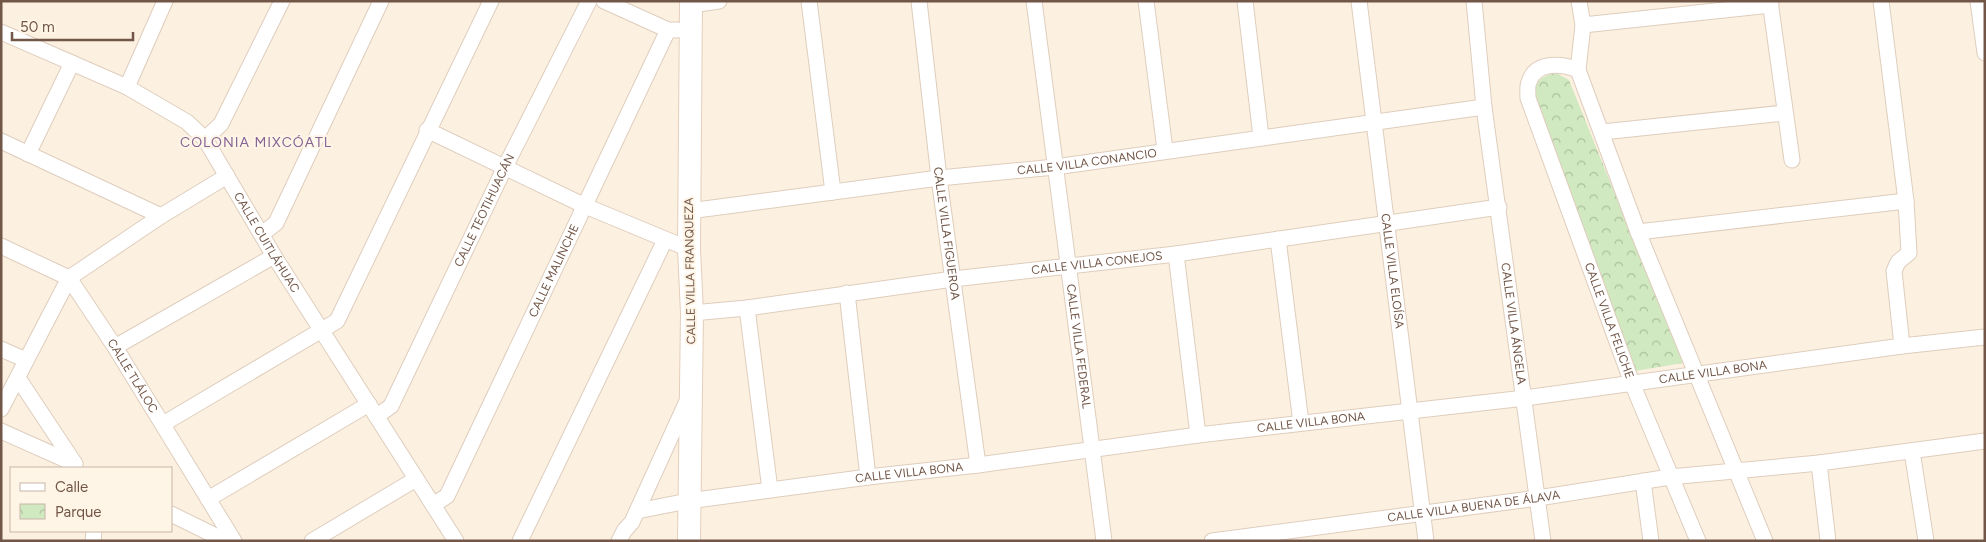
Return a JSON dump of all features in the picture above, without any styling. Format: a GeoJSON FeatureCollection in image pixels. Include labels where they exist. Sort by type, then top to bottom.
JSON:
{"type":"FeatureCollection","features":[{"type":"Feature","properties":{"kind":"street"},"geometry":{"type":"LineString","coordinates":[[127,87],[165,1]]}},
{"type":"Feature","properties":{"kind":"street"},"geometry":{"type":"LineString","coordinates":[[205,139],[221,124],[282,1]]}},
{"type":"Feature","properties":{"kind":"street"},"geometry":{"type":"LineString","coordinates":[[262,234],[276,223],[382,1]]}},
{"type":"Feature","properties":{"kind":"street"},"geometry":{"type":"LineString","coordinates":[[163,424],[322,332],[337,321],[427,130],[491,1]]}},
{"type":"Feature","properties":{"kind":"street","name":"CALLE TEOTIHUACÁN"},"geometry":{"type":"LineString","coordinates":[[208,499],[373,410],[391,406],[505,167],[589,1]]}},
{"type":"Feature","properties":{"kind":"street"},"geometry":{"type":"LineString","coordinates":[[604,1],[668,30],[691,29]]}},
{"type":"Feature","properties":{"kind":"street"},"geometry":{"type":"LineString","coordinates":[[691,3],[719,1]]}},
{"type":"Feature","properties":{"kind":"street"},"geometry":{"type":"LineString","coordinates":[[808,1],[833,192]]}},
{"type":"Feature","properties":{"kind":"street","name":"CALLE VILLA FIGUEROA"},"geometry":{"type":"LineString","coordinates":[[919,1],[939,178],[978,466]]}},
{"type":"Feature","properties":{"kind":"street","name":"CALLE VILLA FEDERAL"},"geometry":{"type":"LineString","coordinates":[[1034,1],[1104,541]]}},
{"type":"Feature","properties":{"kind":"street"},"geometry":{"type":"LineString","coordinates":[[1146,1],[1165,150]]}},
{"type":"Feature","properties":{"kind":"street"},"geometry":{"type":"LineString","coordinates":[[1245,1],[1261,137]]}},
{"type":"Feature","properties":{"kind":"street","name":"CALLE VILLA ELOÍSA"},"geometry":{"type":"LineString","coordinates":[[1359,1],[1385,225],[1411,412],[1426,541]]}},
{"type":"Feature","properties":{"kind":"street"},"geometry":{"type":"LineString","coordinates":[[1474,1],[1484,107]]}},
{"type":"Feature","properties":{"kind":"street"},"geometry":{"type":"LineString","coordinates":[[1579,1],[1583,25],[1578,70],[1638,232],[1764,541]]}},
{"type":"Feature","properties":{"kind":"street"},"geometry":{"type":"LineString","coordinates":[[1881,1],[1906,201],[1909,253],[1898,262],[1894,271],[1902,346]]}},
{"type":"Feature","properties":{"kind":"street"},"geometry":{"type":"LineString","coordinates":[[1978,1],[1985,53]]}},
{"type":"Feature","properties":{"kind":"street","name":"CALLE VILLA FRANQUEZA"},"geometry":{"type":"LineString","coordinates":[[689,541],[688,501],[692,313],[689,249],[691,3]]}},
{"type":"Feature","properties":{"kind":"street"},"geometry":{"type":"LineString","coordinates":[[1583,25],[1771,3],[1784,113],[1792,160]]}},
{"type":"Feature","properties":{"kind":"street","name":"CALLE MALINCHE"},"geometry":{"type":"LineString","coordinates":[[434,505],[447,496],[583,205],[668,30]]}},
{"type":"Feature","properties":{"kind":"street","name":"CALLE CUITLÁHUAC"},"geometry":{"type":"LineString","coordinates":[[1,32],[127,87],[186,122],[205,139],[274,256],[456,541]]}},
{"type":"Feature","properties":{"kind":"street"},"geometry":{"type":"LineString","coordinates":[[28,154],[72,63]]}},
{"type":"Feature","properties":{"kind":"street","name":"CALLE VILLA FELICHE"},"geometry":{"type":"LineString","coordinates":[[1578,70],[1560,64],[1540,68],[1529,81],[1528,98],[1632,383],[1698,541]]}},
{"type":"Feature","properties":{"kind":"street","name":"CALLE VILLA CONANCIO"},"geometry":{"type":"LineString","coordinates":[[689,212],[939,178],[1056,167],[1165,150],[1484,107]]}},
{"type":"Feature","properties":{"kind":"street","name":"CALLE VILLA ÁNGELA"},"geometry":{"type":"LineString","coordinates":[[1484,107],[1543,541]]}},
{"type":"Feature","properties":{"kind":"street"},"geometry":{"type":"LineString","coordinates":[[1602,132],[1784,113]]}},
{"type":"Feature","properties":{"kind":"street"},"geometry":{"type":"LineString","coordinates":[[427,130],[583,205],[689,249]]}},
{"type":"Feature","properties":{"kind":"street"},"geometry":{"type":"LineString","coordinates":[[1,141],[161,216]]}},
{"type":"Feature","properties":{"kind":"street"},"geometry":{"type":"LineString","coordinates":[[1,409],[69,278],[161,216],[227,176]]}},
{"type":"Feature","properties":{"kind":"street"},"geometry":{"type":"LineString","coordinates":[[1638,232],[1906,201]]}},
{"type":"Feature","properties":{"kind":"street","name":"CALLE VILLA CONEJOS"},"geometry":{"type":"LineString","coordinates":[[692,313],[747,308],[953,279],[1176,254],[1499,207]]}},
{"type":"Feature","properties":{"kind":"street"},"geometry":{"type":"LineString","coordinates":[[1278,239],[1301,423]]}},
{"type":"Feature","properties":{"kind":"street"},"geometry":{"type":"LineString","coordinates":[[520,541],[664,240]]}},
{"type":"Feature","properties":{"kind":"street"},"geometry":{"type":"LineString","coordinates":[[1,246],[69,278]]}},
{"type":"Feature","properties":{"kind":"street"},"geometry":{"type":"LineString","coordinates":[[1176,254],[1198,436]]}},
{"type":"Feature","properties":{"kind":"street"},"geometry":{"type":"LineString","coordinates":[[115,347],[274,256]]}},
{"type":"Feature","properties":{"kind":"street","name":"CALLE TLÁLOC"},"geometry":{"type":"LineString","coordinates":[[69,278],[115,347],[234,541]]}},
{"type":"Feature","properties":{"kind":"street"},"geometry":{"type":"LineString","coordinates":[[847,293],[868,476]]}},
{"type":"Feature","properties":{"kind":"street"},"geometry":{"type":"LineString","coordinates":[[747,308],[770,490]]}},
{"type":"Feature","properties":{"kind":"street","name":"CALLE VILLA BONA"},"geometry":{"type":"LineString","coordinates":[[635,516],[688,501],[868,476],[978,466],[1092,452],[1198,436],[1525,398],[1902,346],[1985,337]]}},
{"type":"Feature","properties":{"kind":"street"},"geometry":{"type":"LineString","coordinates":[[1,349],[26,360]]}},
{"type":"Feature","properties":{"kind":"street"},"geometry":{"type":"LineString","coordinates":[[18,378],[78,466]]}},
{"type":"Feature","properties":{"kind":"street"},"geometry":{"type":"LineString","coordinates":[[619,541],[635,516],[690,394]]}},
{"type":"Feature","properties":{"kind":"street"},"geometry":{"type":"LineString","coordinates":[[1,430],[78,466]]}},
{"type":"Feature","properties":{"kind":"street","name":"CALLE VILLA BUENA DE ÁLAVA"},"geometry":{"type":"LineString","coordinates":[[1212,541],[1538,498],[1670,477],[1818,463],[1985,441]]}},
{"type":"Feature","properties":{"kind":"street"},"geometry":{"type":"LineString","coordinates":[[1912,451],[1926,541]]}},
{"type":"Feature","properties":{"kind":"street"},"geometry":{"type":"LineString","coordinates":[[1818,463],[1828,541]]}},
{"type":"Feature","properties":{"kind":"street"},"geometry":{"type":"LineString","coordinates":[[312,541],[416,479]]}},
{"type":"Feature","properties":{"kind":"street"},"geometry":{"type":"LineString","coordinates":[[1643,481],[1651,541]]}},
{"type":"Feature","properties":{"kind":"street"},"geometry":{"type":"LineString","coordinates":[[172,514],[226,541]]}},
{"type":"Feature","properties":{"kind":"street"},"geometry":{"type":"LineString","coordinates":[[632,541],[635,516]]}},
{"type":"Feature","properties":{"kind":"green space"},"geometry":{"type":"Polygon","coordinates":[[[1556,73],[1569,80],[1683,363],[1635,371],[1534,98],[1539,81],[1546,76],[1556,73]]]}},
{"type":"Feature","properties":{"kind":"district","name":"COLONIA MIXCÓATL"},"geometry":{"type":"Point","coordinates":[256,142]}}]}
